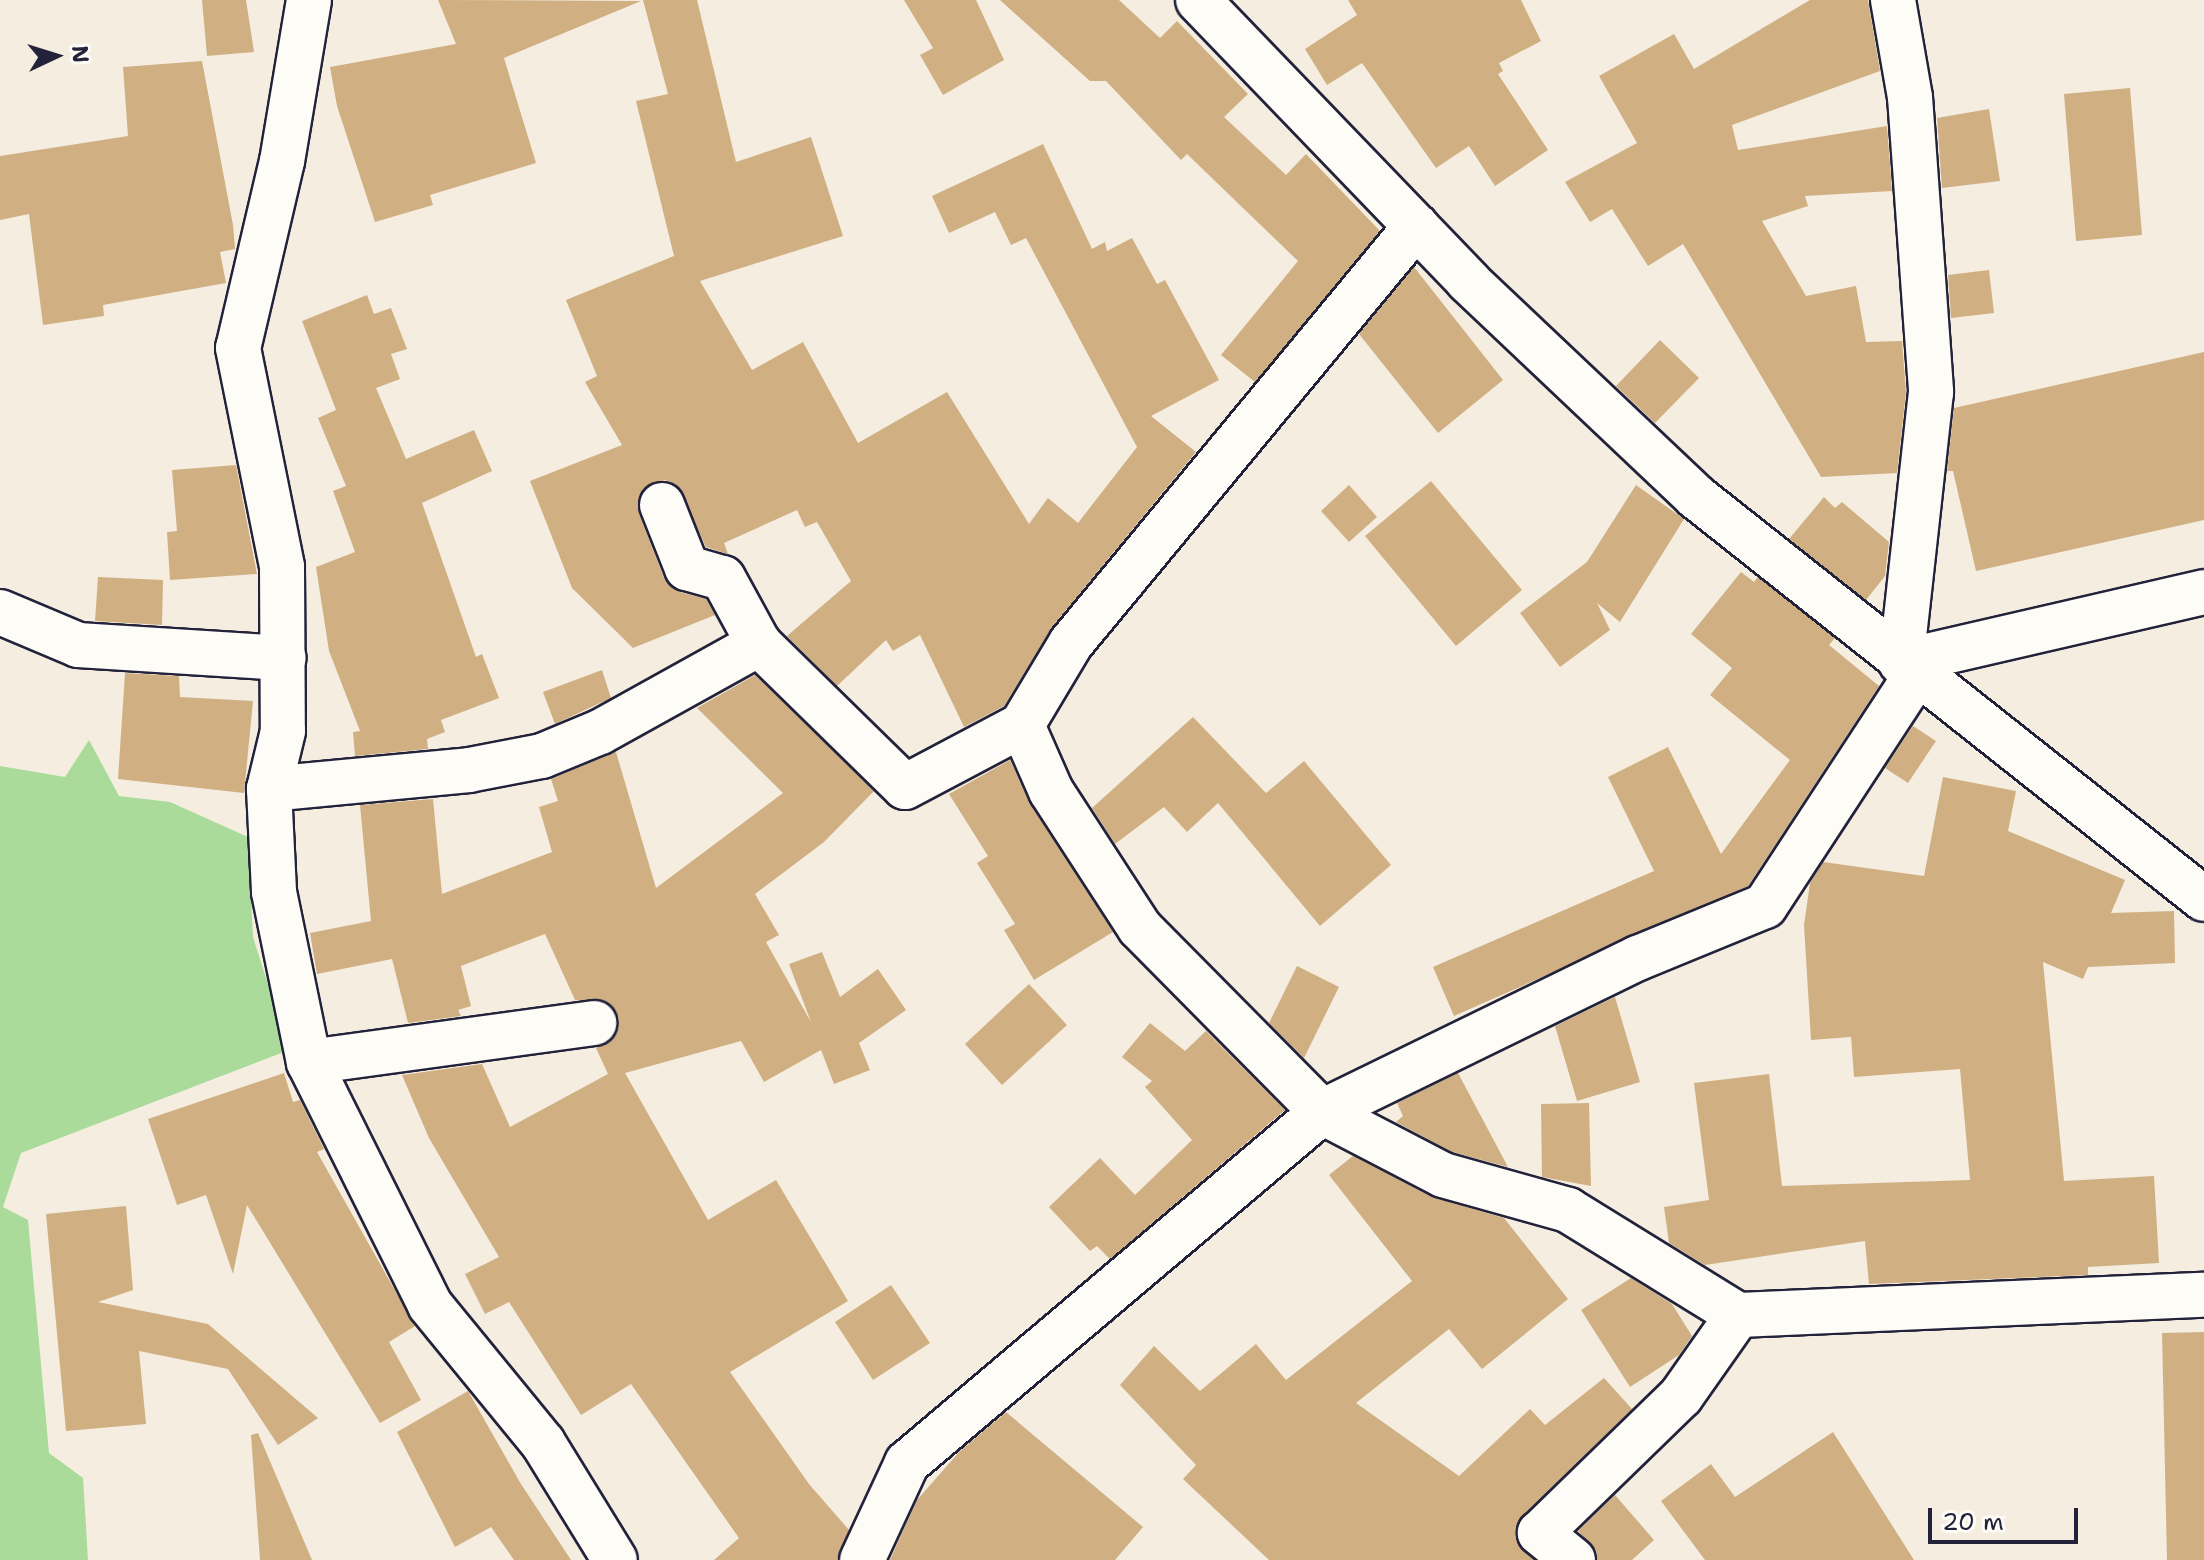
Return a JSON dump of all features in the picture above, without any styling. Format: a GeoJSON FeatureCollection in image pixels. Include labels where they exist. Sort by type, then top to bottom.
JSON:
{"type":"FeatureCollection","features":[{"type":"Feature","properties":{"kind":"street"},"geometry":{"type":"LineString","coordinates":[[309,0],[282,161],[238,348],[282,567],[283,731],[269,789],[274,892],[309,1062],[430,1305],[543,1443],[615,1560]]}},
{"type":"Feature","properties":{"kind":"street"},"geometry":{"type":"LineString","coordinates":[[1198,0],[1416,226],[1695,496],[1908,668],[2204,899]]}},
{"type":"Feature","properties":{"kind":"street"},"geometry":{"type":"LineString","coordinates":[[862,1560],[907,1463],[1322,1112],[1638,958],[1765,906],[1908,668],[1931,392],[1910,97],[1893,0]]}},
{"type":"Feature","properties":{"kind":"street"},"geometry":{"type":"LineString","coordinates":[[662,505],[687,568],[723,578],[759,644],[905,787],[1022,725],[1071,643],[1416,226]]}},
{"type":"Feature","properties":{"kind":"street"},"geometry":{"type":"LineString","coordinates":[[1908,668],[2204,592]]}},
{"type":"Feature","properties":{"kind":"street"},"geometry":{"type":"LineString","coordinates":[[0,612],[78,645],[284,658]]}},
{"type":"Feature","properties":{"kind":"street"},"geometry":{"type":"LineString","coordinates":[[269,789],[469,770],[542,756],[600,732],[759,644]]}},
{"type":"Feature","properties":{"kind":"street"},"geometry":{"type":"LineString","coordinates":[[1022,725],[1051,791],[1140,928],[1322,1112],[1443,1175],[1568,1210],[1738,1315],[2204,1295]]}},
{"type":"Feature","properties":{"kind":"street"},"geometry":{"type":"LineString","coordinates":[[309,1062],[594,1023]]}},
{"type":"Feature","properties":{"kind":"street"},"geometry":{"type":"LineString","coordinates":[[1573,1560],[1540,1533],[1681,1396],[1738,1315]]}},
{"type":"Feature","properties":{"kind":"green space"},"geometry":{"type":"Polygon","coordinates":[[[89,740],[119,796],[170,802],[248,837],[253,937],[289,1050],[21,1153],[3,1207],[28,1220],[49,1453],[83,1478],[88,1560],[0,1560],[0,766],[65,777],[89,740]]]}},
{"type":"Feature","properties":{"kind":"building"},"geometry":{"type":"Polygon","coordinates":[[[202,0],[246,0],[254,52],[207,56],[202,0]]]}},
{"type":"Feature","properties":{"kind":"building"},"geometry":{"type":"Polygon","coordinates":[[[438,0],[641,1],[504,58],[536,163],[430,195],[433,205],[375,222],[337,106],[330,67],[456,44],[438,0]]]}},
{"type":"Feature","properties":{"kind":"building"},"geometry":{"type":"Polygon","coordinates":[[[643,0],[697,0],[736,162],[811,137],[843,236],[700,281],[752,370],[803,342],[858,443],[947,392],[1029,524],[1048,498],[1078,523],[1137,447],[1026,238],[1011,245],[995,212],[949,233],[932,196],[1043,144],[1092,249],[1105,242],[1107,251],[1132,238],[1157,284],[1165,280],[1219,380],[1151,416],[1196,452],[1052,627],[1004,706],[964,727],[920,635],[893,651],[886,640],[837,686],[787,636],[851,581],[817,522],[805,527],[797,510],[724,543],[728,554],[706,547],[677,485],[665,480],[643,489],[639,514],[664,578],[680,592],[706,599],[715,615],[633,648],[572,588],[530,481],[622,445],[585,382],[597,376],[566,300],[674,256],[636,101],[668,94],[643,0]]]}},
{"type":"Feature","properties":{"kind":"building"},"geometry":{"type":"Polygon","coordinates":[[[904,0],[976,0],[1004,60],[943,95],[920,55],[933,48],[904,0]]]}},
{"type":"Feature","properties":{"kind":"building"},"geometry":{"type":"Polygon","coordinates":[[[1000,0],[1119,0],[1160,38],[1177,21],[1248,94],[1224,117],[1286,175],[1306,154],[1380,231],[1255,382],[1221,355],[1298,261],[1187,154],[1181,160],[1106,81],[1090,81],[1000,0]]]}},
{"type":"Feature","properties":{"kind":"building"},"geometry":{"type":"Polygon","coordinates":[[[1348,0],[1521,0],[1541,41],[1499,63],[1503,71],[1498,74],[1548,150],[1495,186],[1469,146],[1436,168],[1362,63],[1327,85],[1305,49],[1357,15],[1348,0]]]}},
{"type":"Feature","properties":{"kind":"building"},"geometry":{"type":"Polygon","coordinates":[[[1810,0],[1868,0],[1880,71],[1732,125],[1738,150],[1887,126],[1892,191],[1805,196],[1808,206],[1762,221],[1806,296],[1856,286],[1866,342],[1902,341],[1906,392],[1897,473],[1821,477],[1683,244],[1648,266],[1612,209],[1590,222],[1565,182],[1637,143],[1599,76],[1674,34],[1694,69],[1810,0]]]}},
{"type":"Feature","properties":{"kind":"building"},"geometry":{"type":"Polygon","coordinates":[[[202,61],[233,225],[235,249],[220,252],[226,283],[103,305],[104,316],[43,325],[29,214],[0,220],[0,156],[128,136],[123,67],[202,61]]]}},
{"type":"Feature","properties":{"kind":"building"},"geometry":{"type":"Polygon","coordinates":[[[2130,88],[2142,235],[2076,241],[2064,94],[2130,88]]]}},
{"type":"Feature","properties":{"kind":"building"},"geometry":{"type":"Polygon","coordinates":[[[1989,109],[2000,181],[1942,188],[1937,118],[1989,109]]]}},
{"type":"Feature","properties":{"kind":"building"},"geometry":{"type":"Polygon","coordinates":[[[1414,267],[1503,380],[1438,433],[1359,334],[1414,267]]]}},
{"type":"Feature","properties":{"kind":"building"},"geometry":{"type":"Polygon","coordinates":[[[1989,270],[1994,313],[1951,318],[1948,275],[1989,270]]]}},
{"type":"Feature","properties":{"kind":"building"},"geometry":{"type":"Polygon","coordinates":[[[367,295],[374,314],[391,308],[407,349],[391,354],[400,379],[376,388],[406,459],[474,430],[492,471],[422,503],[476,657],[482,654],[499,698],[441,720],[445,732],[427,739],[428,749],[355,756],[353,732],[360,731],[329,651],[316,567],[355,552],[333,491],[346,486],[318,418],[336,410],[302,321],[367,295]]]}},
{"type":"Feature","properties":{"kind":"building"},"geometry":{"type":"Polygon","coordinates":[[[1660,340],[1699,378],[1655,423],[1616,386],[1660,340]]]}},
{"type":"Feature","properties":{"kind":"building"},"geometry":{"type":"Polygon","coordinates":[[[2204,352],[2204,520],[1976,571],[1953,471],[1947,471],[1954,408],[2204,352]]]}},
{"type":"Feature","properties":{"kind":"building"},"geometry":{"type":"Polygon","coordinates":[[[236,465],[257,574],[170,580],[167,532],[177,531],[172,470],[236,465]]]}},
{"type":"Feature","properties":{"kind":"building"},"geometry":{"type":"Polygon","coordinates":[[[1431,481],[1522,590],[1456,646],[1365,536],[1431,481]]]}},
{"type":"Feature","properties":{"kind":"building"},"geometry":{"type":"Polygon","coordinates":[[[1349,485],[1377,517],[1349,542],[1321,511],[1349,485]]]}},
{"type":"Feature","properties":{"kind":"building"},"geometry":{"type":"Polygon","coordinates":[[[1636,485],[1684,519],[1620,622],[1597,603],[1610,630],[1560,667],[1520,613],[1587,562],[1636,485]]]}},
{"type":"Feature","properties":{"kind":"building"},"geometry":{"type":"Polygon","coordinates":[[[1824,497],[1835,508],[1842,502],[1889,542],[1885,576],[1866,600],[1789,539],[1824,497]]]}},
{"type":"Feature","properties":{"kind":"building"},"geometry":{"type":"Polygon","coordinates":[[[1741,572],[1754,582],[1758,577],[1835,638],[1829,645],[1879,686],[1748,886],[1454,1016],[1433,967],[1654,871],[1608,777],[1668,747],[1721,854],[1790,760],[1710,695],[1732,668],[1691,634],[1741,572]]]}},
{"type":"Feature","properties":{"kind":"building"},"geometry":{"type":"Polygon","coordinates":[[[98,577],[163,580],[162,625],[95,621],[98,577]]]}},
{"type":"Feature","properties":{"kind":"building"},"geometry":{"type":"Polygon","coordinates":[[[602,670],[611,698],[555,724],[543,692],[602,670]]]}},
{"type":"Feature","properties":{"kind":"building"},"geometry":{"type":"Polygon","coordinates":[[[125,673],[179,676],[180,697],[253,701],[244,793],[118,779],[125,673]]]}},
{"type":"Feature","properties":{"kind":"building"},"geometry":{"type":"Polygon","coordinates":[[[755,675],[874,791],[824,842],[755,894],[779,935],[766,942],[811,1022],[789,964],[822,952],[840,997],[878,969],[906,1010],[859,1043],[870,1070],[834,1084],[821,1050],[764,1082],[741,1041],[625,1073],[708,1220],[776,1180],[848,1301],[730,1372],[809,1484],[849,1530],[837,1560],[714,1560],[739,1538],[631,1384],[581,1415],[509,1302],[485,1314],[465,1274],[499,1257],[429,1138],[402,1075],[482,1064],[510,1127],[608,1074],[596,1048],[617,1033],[613,1007],[603,1000],[575,1000],[545,934],[461,966],[471,1006],[458,1010],[461,1016],[408,1023],[392,959],[317,974],[310,933],[371,921],[360,805],[433,799],[442,894],[552,852],[539,807],[558,801],[551,779],[616,752],[656,888],[783,793],[697,708],[755,675]]]}},
{"type":"Feature","properties":{"kind":"building"},"geometry":{"type":"Polygon","coordinates":[[[1193,717],[1266,793],[1304,761],[1391,865],[1320,926],[1218,803],[1187,832],[1164,807],[1115,844],[1092,808],[1193,717]]]}},
{"type":"Feature","properties":{"kind":"building"},"geometry":{"type":"Polygon","coordinates":[[[1913,726],[1936,741],[1908,783],[1885,768],[1913,726]]]}},
{"type":"Feature","properties":{"kind":"building"},"geometry":{"type":"Polygon","coordinates":[[[1010,760],[1030,804],[1113,932],[1034,980],[1004,930],[1015,924],[977,863],[988,856],[949,794],[1010,760]]]}},
{"type":"Feature","properties":{"kind":"building"},"geometry":{"type":"Polygon","coordinates":[[[1943,777],[2016,791],[2008,831],[2125,880],[2111,913],[2174,911],[2175,963],[2088,967],[2083,979],[2043,962],[2064,1181],[2154,1176],[2159,1263],[2088,1267],[2088,1275],[1869,1284],[1865,1241],[1705,1265],[1669,1243],[1664,1207],[1709,1200],[1694,1083],[1769,1074],[1782,1186],[1970,1180],[1960,1069],[1854,1077],[1851,1037],[1811,1040],[1804,925],[1810,883],[1823,862],[1924,876],[1943,777]]]}},
{"type":"Feature","properties":{"kind":"building"},"geometry":{"type":"Polygon","coordinates":[[[1297,966],[1339,987],[1304,1058],[1269,1023],[1297,966]]]}},
{"type":"Feature","properties":{"kind":"building"},"geometry":{"type":"Polygon","coordinates":[[[1029,984],[1067,1025],[1002,1085],[965,1044],[1029,984]]]}},
{"type":"Feature","properties":{"kind":"building"},"geometry":{"type":"Polygon","coordinates":[[[1615,997],[1640,1082],[1577,1101],[1555,1026],[1615,997]]]}},
{"type":"Feature","properties":{"kind":"building"},"geometry":{"type":"Polygon","coordinates":[[[1150,1023],[1185,1051],[1206,1031],[1285,1110],[1110,1259],[1097,1246],[1090,1251],[1049,1207],[1100,1158],[1135,1195],[1192,1140],[1145,1087],[1152,1081],[1122,1057],[1150,1023]]]}},
{"type":"Feature","properties":{"kind":"building"},"geometry":{"type":"Polygon","coordinates":[[[284,1073],[293,1102],[300,1100],[324,1149],[317,1152],[415,1326],[389,1342],[421,1400],[380,1423],[247,1205],[233,1274],[206,1195],[177,1205],[148,1119],[284,1073]]]}},
{"type":"Feature","properties":{"kind":"building"},"geometry":{"type":"Polygon","coordinates":[[[1458,1073],[1508,1167],[1452,1152],[1396,1122],[1403,1116],[1397,1103],[1458,1073]]]}},
{"type":"Feature","properties":{"kind":"building"},"geometry":{"type":"Polygon","coordinates":[[[1589,1103],[1591,1186],[1542,1177],[1541,1104],[1589,1103]]]}},
{"type":"Feature","properties":{"kind":"building"},"geometry":{"type":"Polygon","coordinates":[[[1353,1156],[1432,1197],[1504,1218],[1568,1299],[1482,1369],[1449,1329],[1356,1403],[1459,1476],[1530,1409],[1545,1425],[1604,1378],[1632,1409],[1522,1516],[1516,1540],[1534,1560],[1269,1560],[1183,1479],[1196,1465],[1120,1385],[1154,1346],[1200,1391],[1256,1344],[1286,1380],[1412,1281],[1329,1175],[1353,1156]]]}},
{"type":"Feature","properties":{"kind":"building"},"geometry":{"type":"Polygon","coordinates":[[[126,1206],[133,1290],[98,1302],[208,1324],[318,1418],[278,1445],[228,1369],[139,1351],[146,1424],[66,1431],[46,1214],[126,1206]]]}},
{"type":"Feature","properties":{"kind":"building"},"geometry":{"type":"Polygon","coordinates":[[[1631,1278],[1672,1304],[1692,1336],[1679,1355],[1630,1387],[1581,1310],[1631,1278]]]}},
{"type":"Feature","properties":{"kind":"building"},"geometry":{"type":"Polygon","coordinates":[[[891,1285],[930,1343],[873,1380],[835,1322],[891,1285]]]}},
{"type":"Feature","properties":{"kind":"building"},"geometry":{"type":"Polygon","coordinates":[[[2204,1332],[2204,1560],[2167,1560],[2162,1333],[2204,1332]]]}},
{"type":"Feature","properties":{"kind":"building"},"geometry":{"type":"Polygon","coordinates":[[[468,1391],[521,1484],[571,1560],[514,1560],[491,1527],[455,1547],[397,1432],[468,1391]]]}},
{"type":"Feature","properties":{"kind":"building"},"geometry":{"type":"Polygon","coordinates":[[[1006,1412],[1143,1527],[1115,1560],[890,1560],[917,1500],[960,1451],[1006,1412]]]}},
{"type":"Feature","properties":{"kind":"building"},"geometry":{"type":"Polygon","coordinates":[[[1833,1432],[1914,1560],[1705,1560],[1661,1501],[1711,1464],[1735,1497],[1833,1432]]]}},
{"type":"Feature","properties":{"kind":"building"},"geometry":{"type":"Polygon","coordinates":[[[258,1433],[312,1560],[260,1560],[251,1435],[258,1433]]]}},
{"type":"Feature","properties":{"kind":"building"},"geometry":{"type":"Polygon","coordinates":[[[1615,1495],[1654,1540],[1632,1560],[1597,1560],[1596,1550],[1578,1531],[1615,1495]]]}}]}
